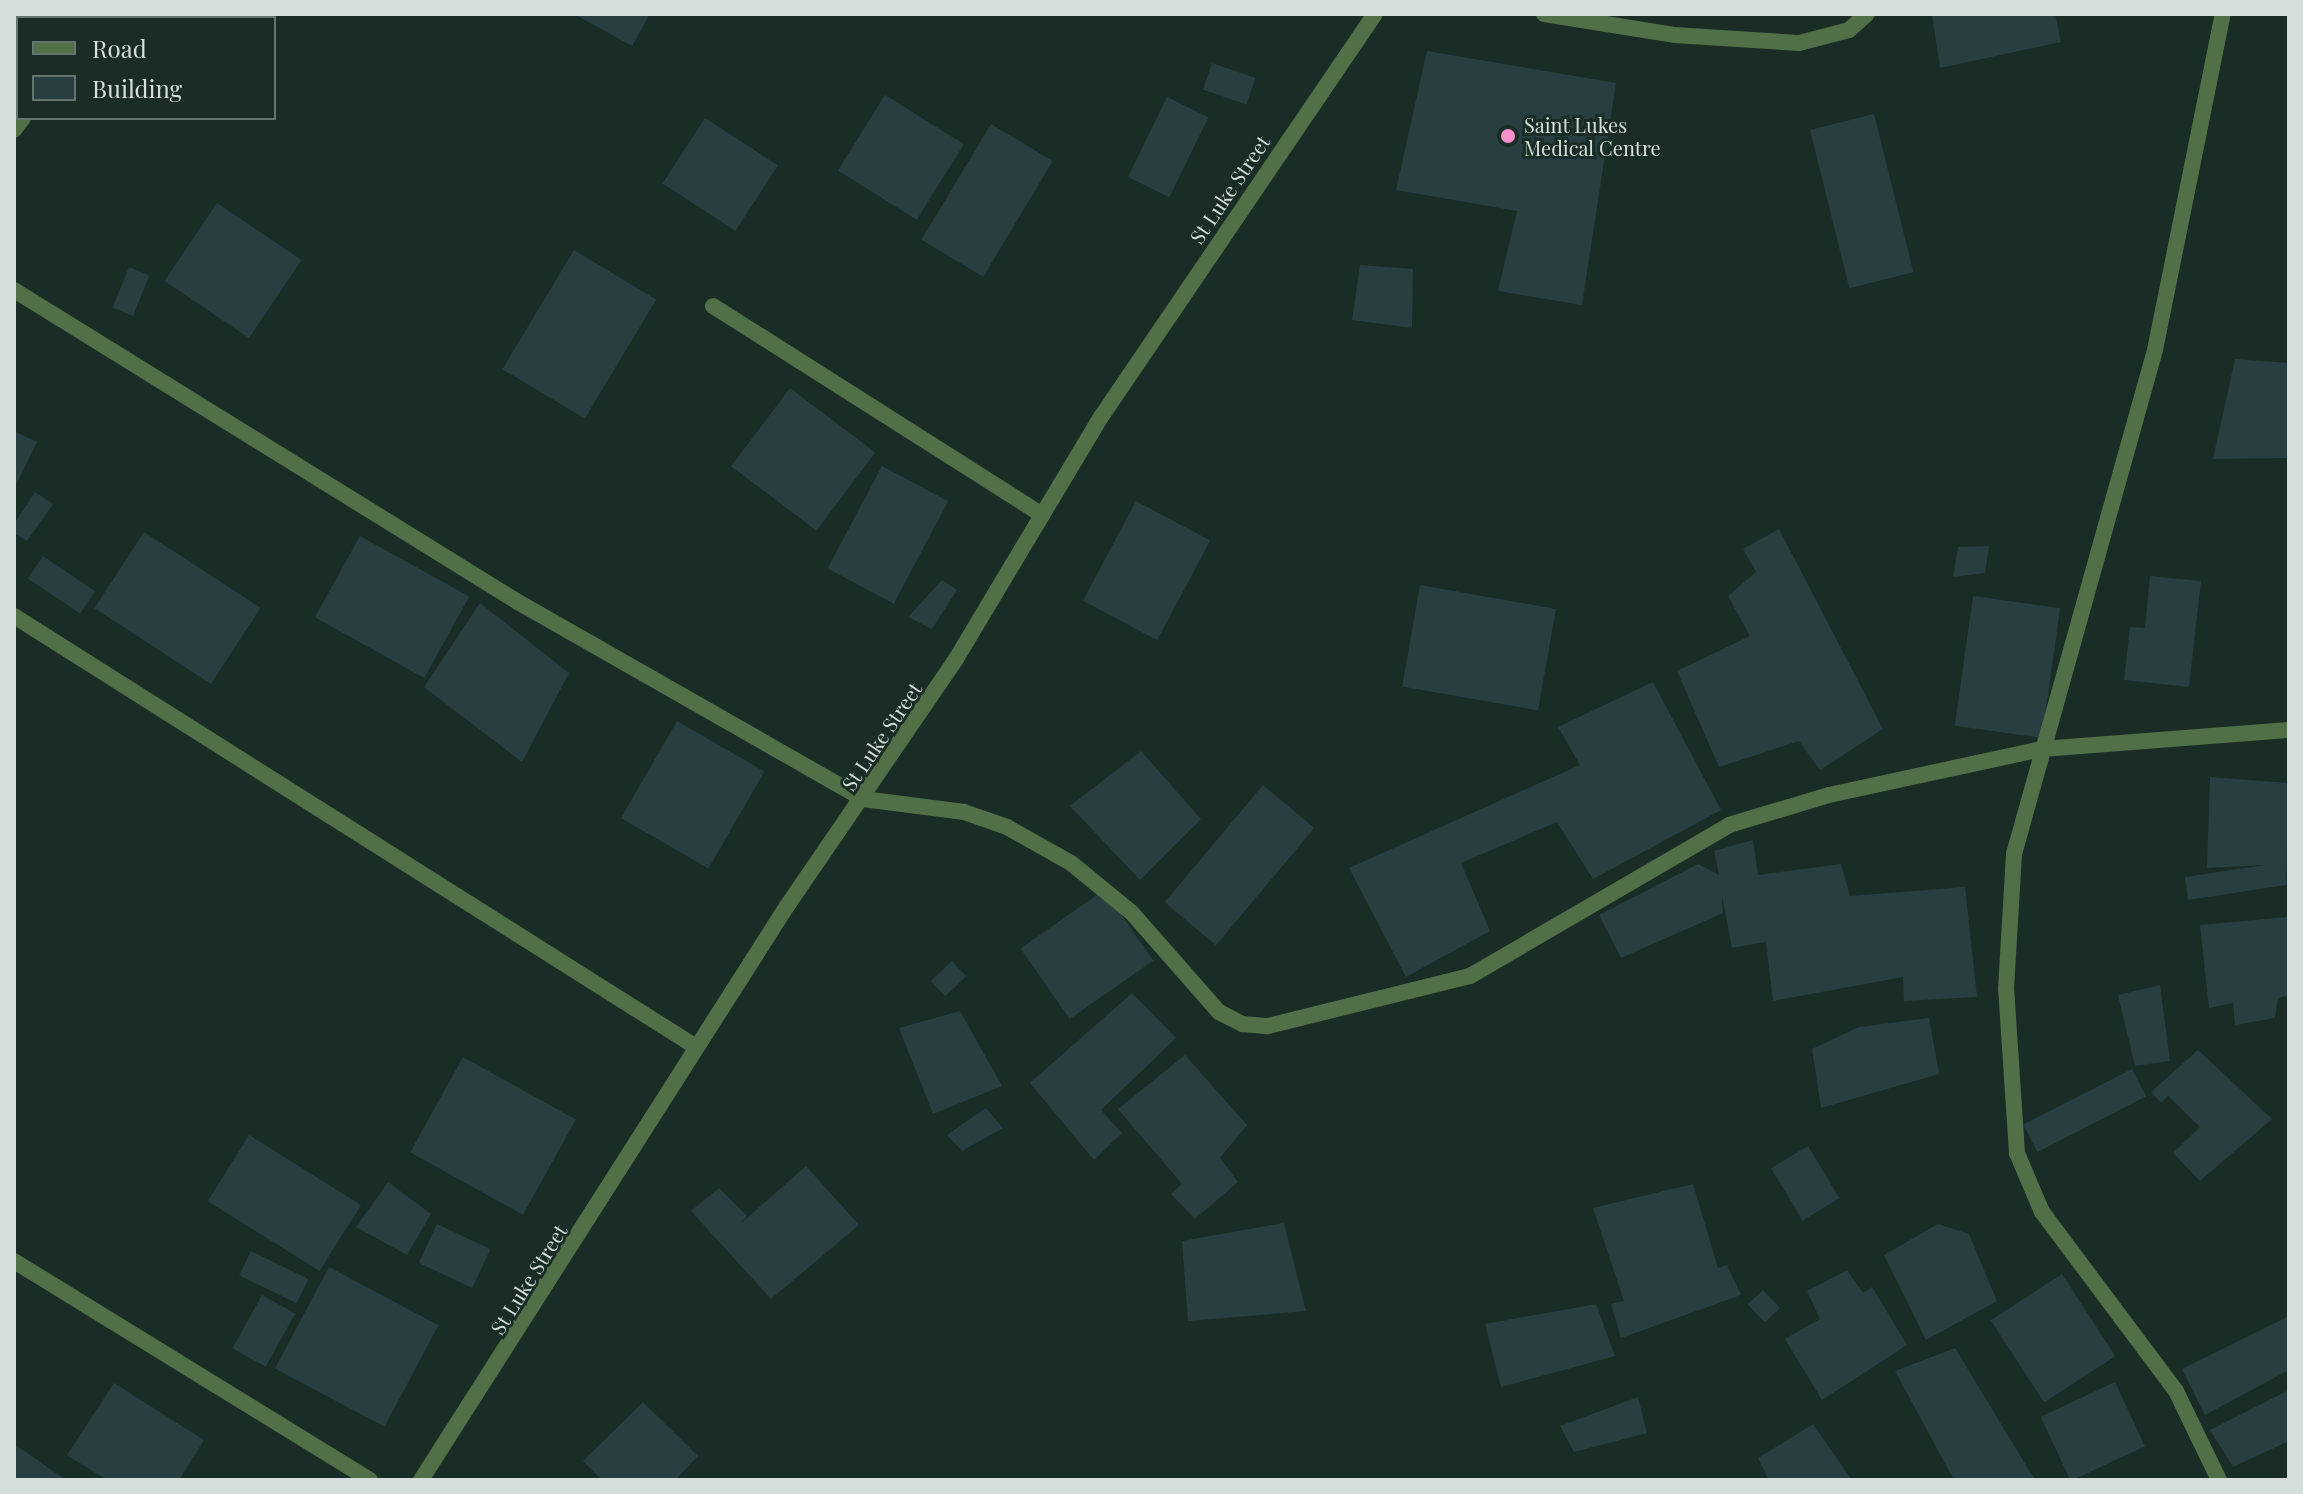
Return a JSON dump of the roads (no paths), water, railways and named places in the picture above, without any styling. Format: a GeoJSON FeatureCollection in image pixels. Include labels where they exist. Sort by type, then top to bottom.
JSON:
{"type":"FeatureCollection","features":[{"type":"Feature","properties":{"kind":"street","name":"St Luke Street"},"geometry":{"type":"LineString","coordinates":[[421,1480],[696,1047],[956,659],[1042,515],[1245,198],[1375,14]]}},
{"type":"Feature","properties":{"kind":"street"},"geometry":{"type":"LineString","coordinates":[[1544,14],[1675,35],[1799,43],[1849,30],[1867,14]]}},
{"type":"Feature","properties":{"kind":"street"},"geometry":{"type":"LineString","coordinates":[[2219,1480],[2176,1391],[2042,1212],[2017,1153],[2006,989],[2014,854],[2155,350],[2223,14]]}},
{"type":"Feature","properties":{"kind":"street"},"geometry":{"type":"LineString","coordinates":[[14,290],[504,594],[863,799],[964,812],[1007,827],[1071,863],[1132,913],[1219,1012],[1243,1024],[1268,1026],[1470,976],[1729,825],[1829,795],[2042,749],[2289,730]]}},
{"type":"Feature","properties":{"kind":"street"},"geometry":{"type":"LineString","coordinates":[[713,306],[1042,515]]}},
{"type":"Feature","properties":{"kind":"street"},"geometry":{"type":"LineString","coordinates":[[14,616],[696,1047]]}},
{"type":"Feature","properties":{"kind":"street"},"geometry":{"type":"LineString","coordinates":[[14,1261],[370,1480]]}},
{"type":"Feature","properties":{"kind":"place","name":"Saint Lukes Medical Centre"},"geometry":{"type":"Point","coordinates":[1508,136]}}]}
